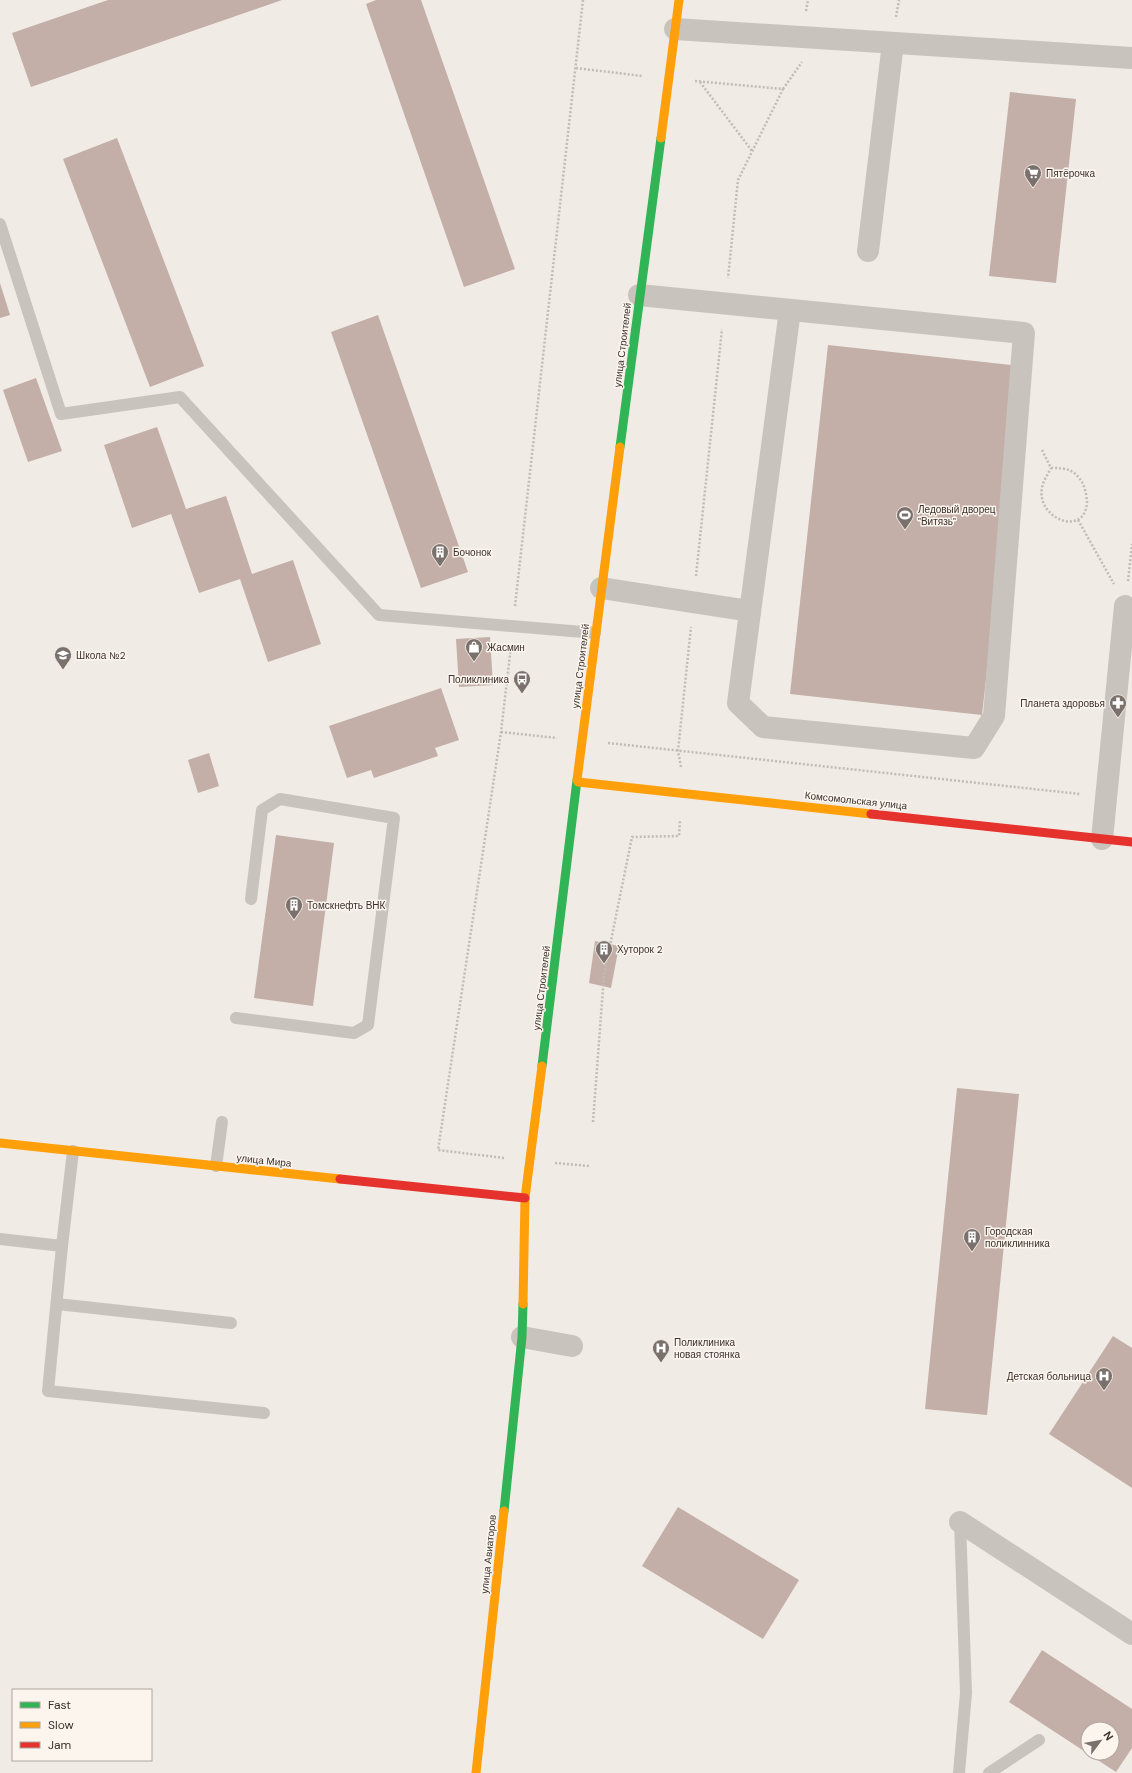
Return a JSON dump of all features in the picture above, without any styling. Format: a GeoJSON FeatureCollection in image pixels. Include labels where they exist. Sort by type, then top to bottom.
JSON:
{"type":"FeatureCollection","features":[{"type":"Feature","properties":{"kind":"main road","name":"улица Строителей"},"geometry":{"type":"LineString","coordinates":[[522,1336],[525,1198],[578,782],[595,633],[678,0]]}},
{"type":"Feature","properties":{"kind":"main road","name":"Комсомольская улица"},"geometry":{"type":"LineString","coordinates":[[578,782],[684,792],[1132,842]]}},
{"type":"Feature","properties":{"kind":"main road","name":"улица Мира"},"geometry":{"type":"LineString","coordinates":[[0,1143],[525,1198]]}},
{"type":"Feature","properties":{"kind":"main road","name":"улица Авиаторов"},"geometry":{"type":"LineString","coordinates":[[476,1773],[522,1336]]}},
{"type":"Feature","properties":{"kind":"street"},"geometry":{"type":"LineString","coordinates":[[675,29],[1132,58]]}},
{"type":"Feature","properties":{"kind":"street"},"geometry":{"type":"LineString","coordinates":[[868,251],[893,43]]}},
{"type":"Feature","properties":{"kind":"street"},"geometry":{"type":"LineString","coordinates":[[639,295],[1024,332],[994,716],[974,748],[763,727],[738,703],[790,310]]}},
{"type":"Feature","properties":{"kind":"street"},"geometry":{"type":"LineString","coordinates":[[601,588],[750,611]]}},
{"type":"Feature","properties":{"kind":"street"},"geometry":{"type":"LineString","coordinates":[[1102,839],[1125,606]]}},
{"type":"Feature","properties":{"kind":"street"},"geometry":{"type":"LineString","coordinates":[[522,1336],[572,1346]]}},
{"type":"Feature","properties":{"kind":"street"},"geometry":{"type":"LineString","coordinates":[[960,1522],[1132,1634]]}},
{"type":"Feature","properties":{"kind":"lane"},"geometry":{"type":"LineString","coordinates":[[0,224],[61,414],[180,397],[379,615],[595,633]]}},
{"type":"Feature","properties":{"kind":"lane"},"geometry":{"type":"LineString","coordinates":[[236,1018],[354,1033],[368,1025],[394,818],[280,799],[262,810],[251,899]]}},
{"type":"Feature","properties":{"kind":"lane"},"geometry":{"type":"LineString","coordinates":[[216,1166],[222,1122]]}},
{"type":"Feature","properties":{"kind":"lane"},"geometry":{"type":"LineString","coordinates":[[73,1151],[48,1391],[264,1413]]}},
{"type":"Feature","properties":{"kind":"lane"},"geometry":{"type":"LineString","coordinates":[[0,1239],[62,1246]]}},
{"type":"Feature","properties":{"kind":"lane"},"geometry":{"type":"LineString","coordinates":[[57,1304],[231,1323]]}},
{"type":"Feature","properties":{"kind":"lane"},"geometry":{"type":"LineString","coordinates":[[959,1773],[966,1693],[960,1522]]}},
{"type":"Feature","properties":{"kind":"lane"},"geometry":{"type":"LineString","coordinates":[[989,1773],[1039,1740]]}},
{"type":"Feature","properties":{"kind":"path"},"geometry":{"type":"LineString","coordinates":[[575,68],[668,79],[783,89],[738,180],[678,751],[684,792],[678,836],[632,837],[604,975],[593,1122]]}},
{"type":"Feature","properties":{"kind":"path"},"geometry":{"type":"LineString","coordinates":[[700,82],[752,151]]}},
{"type":"Feature","properties":{"kind":"path"},"geometry":{"type":"LineString","coordinates":[[1042,449],[1052,468]]}},
{"type":"Feature","properties":{"kind":"path"},"geometry":{"type":"LineString","coordinates":[[1052,468],[1066,468],[1074,471],[1083,484],[1087,498],[1086,511],[1078,520],[1064,522],[1051,515],[1041,501],[1042,486],[1052,468]]}},
{"type":"Feature","properties":{"kind":"path"},"geometry":{"type":"LineString","coordinates":[[1078,520],[1125,606]]}},
{"type":"Feature","properties":{"kind":"path"},"geometry":{"type":"LineString","coordinates":[[1125,606],[1132,544]]}},
{"type":"Feature","properties":{"kind":"path"},"geometry":{"type":"LineString","coordinates":[[501,732],[1106,797]]}},
{"type":"Feature","properties":{"kind":"building"},"geometry":{"type":"Polygon","coordinates":[[[108,0],[282,0],[31,87],[12,33],[108,0]]]}},
{"type":"Feature","properties":{"kind":"building"},"geometry":{"type":"Polygon","coordinates":[[[376,0],[421,0],[515,269],[464,287],[366,4],[376,0]]]}},
{"type":"Feature","properties":{"kind":"building","name":"Пятёрочка"},"geometry":{"type":"Polygon","coordinates":[[[1010,92],[1076,99],[1056,283],[989,276],[1010,92]]]}},
{"type":"Feature","properties":{"kind":"building"},"geometry":{"type":"Polygon","coordinates":[[[117,138],[204,366],[150,387],[63,159],[117,138]]]}},
{"type":"Feature","properties":{"kind":"building"},"geometry":{"type":"Polygon","coordinates":[[[0,283],[10,315],[0,318],[0,283]]]}},
{"type":"Feature","properties":{"kind":"building"},"geometry":{"type":"Polygon","coordinates":[[[378,315],[468,572],[421,588],[331,332],[378,315]]]}},
{"type":"Feature","properties":{"kind":"building","name":"Ледовый дворец \"Витязь\""},"geometry":{"type":"Polygon","coordinates":[[[828,345],[1021,366],[982,715],[790,694],[828,345]]]}},
{"type":"Feature","properties":{"kind":"building"},"geometry":{"type":"Polygon","coordinates":[[[36,378],[62,451],[28,462],[3,390],[36,378]]]}},
{"type":"Feature","properties":{"kind":"building"},"geometry":{"type":"Polygon","coordinates":[[[157,427],[186,509],[226,496],[252,574],[293,560],[321,644],[268,662],[240,579],[199,593],[171,514],[132,528],[104,445],[157,427]]]}},
{"type":"Feature","properties":{"kind":"building","name":"Жасмин"},"geometry":{"type":"Polygon","coordinates":[[[490,637],[493,685],[459,687],[456,639],[490,637]]]}},
{"type":"Feature","properties":{"kind":"building"},"geometry":{"type":"Polygon","coordinates":[[[441,688],[459,740],[435,748],[438,756],[374,778],[371,770],[347,778],[329,726],[441,688]]]}},
{"type":"Feature","properties":{"kind":"building"},"geometry":{"type":"Polygon","coordinates":[[[209,753],[219,786],[198,793],[188,760],[209,753]]]}},
{"type":"Feature","properties":{"kind":"building","name":"Томскнефть ВНК"},"geometry":{"type":"Polygon","coordinates":[[[276,835],[334,843],[313,1006],[254,998],[276,835]]]}},
{"type":"Feature","properties":{"kind":"building","name":"Хуторок 2"},"geometry":{"type":"Polygon","coordinates":[[[595,941],[619,946],[611,988],[589,983],[595,941]]]}},
{"type":"Feature","properties":{"kind":"building","name":"Городская поликлинника"},"geometry":{"type":"Polygon","coordinates":[[[957,1088],[1019,1094],[987,1415],[925,1409],[957,1088]]]}},
{"type":"Feature","properties":{"kind":"building","name":"Детская больница"},"geometry":{"type":"Polygon","coordinates":[[[1113,1336],[1132,1348],[1132,1488],[1049,1434],[1113,1336]]]}},
{"type":"Feature","properties":{"kind":"building"},"geometry":{"type":"Polygon","coordinates":[[[678,1507],[799,1580],[763,1639],[642,1566],[678,1507]]]}},
{"type":"Feature","properties":{"kind":"building"},"geometry":{"type":"Polygon","coordinates":[[[1042,1650],[1132,1709],[1132,1748],[1116,1772],[1099,1761],[1120,1761],[1120,1721],[1080,1721],[1080,1748],[1009,1702],[1042,1650]]]}},
{"type":"Feature","properties":{"kind":"traffic: fast"},"geometry":{"type":"LineString","coordinates":[[620,447],[661,138]]}},
{"type":"Feature","properties":{"kind":"traffic: fast"},"geometry":{"type":"LineString","coordinates":[[542,1066],[577,780]]}},
{"type":"Feature","properties":{"kind":"traffic: fast"},"geometry":{"type":"LineString","coordinates":[[504,1511],[522,1337],[523,1304]]}},
{"type":"Feature","properties":{"kind":"traffic: slow"},"geometry":{"type":"LineString","coordinates":[[661,138],[679,0]]}},
{"type":"Feature","properties":{"kind":"traffic: slow"},"geometry":{"type":"LineString","coordinates":[[577,780],[620,447]]}},
{"type":"Feature","properties":{"kind":"traffic: slow"},"geometry":{"type":"LineString","coordinates":[[578,782],[871,814]]}},
{"type":"Feature","properties":{"kind":"traffic: slow"},"geometry":{"type":"LineString","coordinates":[[523,1304],[525,1198],[542,1066]]}},
{"type":"Feature","properties":{"kind":"traffic: slow"},"geometry":{"type":"LineString","coordinates":[[0,1143],[340,1179]]}},
{"type":"Feature","properties":{"kind":"traffic: slow"},"geometry":{"type":"LineString","coordinates":[[476,1773],[504,1511]]}},
{"type":"Feature","properties":{"kind":"traffic: jam"},"geometry":{"type":"LineString","coordinates":[[871,814],[1132,842]]}},
{"type":"Feature","properties":{"kind":"traffic: jam"},"geometry":{"type":"LineString","coordinates":[[340,1179],[525,1198]]}},
{"type":"Feature","properties":{"kind":"place","name":"Пятёрочка"},"geometry":{"type":"Point","coordinates":[1033,188]}},
{"type":"Feature","properties":{"kind":"place","name":"Ледовый дворец \"Витязь\""},"geometry":{"type":"Point","coordinates":[905,530]}},
{"type":"Feature","properties":{"kind":"place","name":"Бочонок"},"geometry":{"type":"Point","coordinates":[440,567]}},
{"type":"Feature","properties":{"kind":"place","name":"Жасмин"},"geometry":{"type":"Point","coordinates":[474,662]}},
{"type":"Feature","properties":{"kind":"place","name":"Школа №2"},"geometry":{"type":"Point","coordinates":[63,670]}},
{"type":"Feature","properties":{"kind":"place","name":"Поликлиника"},"geometry":{"type":"Point","coordinates":[522,694]}},
{"type":"Feature","properties":{"kind":"place","name":"Планета здоровья"},"geometry":{"type":"Point","coordinates":[1118,718]}},
{"type":"Feature","properties":{"kind":"place","name":"Томскнефть ВНК"},"geometry":{"type":"Point","coordinates":[294,920]}},
{"type":"Feature","properties":{"kind":"place","name":"Хуторок 2"},"geometry":{"type":"Point","coordinates":[604,964]}},
{"type":"Feature","properties":{"kind":"place","name":"Городская поликлинника"},"geometry":{"type":"Point","coordinates":[972,1252]}},
{"type":"Feature","properties":{"kind":"place","name":"Поликлиника новая стоянка"},"geometry":{"type":"Point","coordinates":[661,1363]}},
{"type":"Feature","properties":{"kind":"place","name":"Детская больница"},"geometry":{"type":"Point","coordinates":[1104,1391]}}]}
